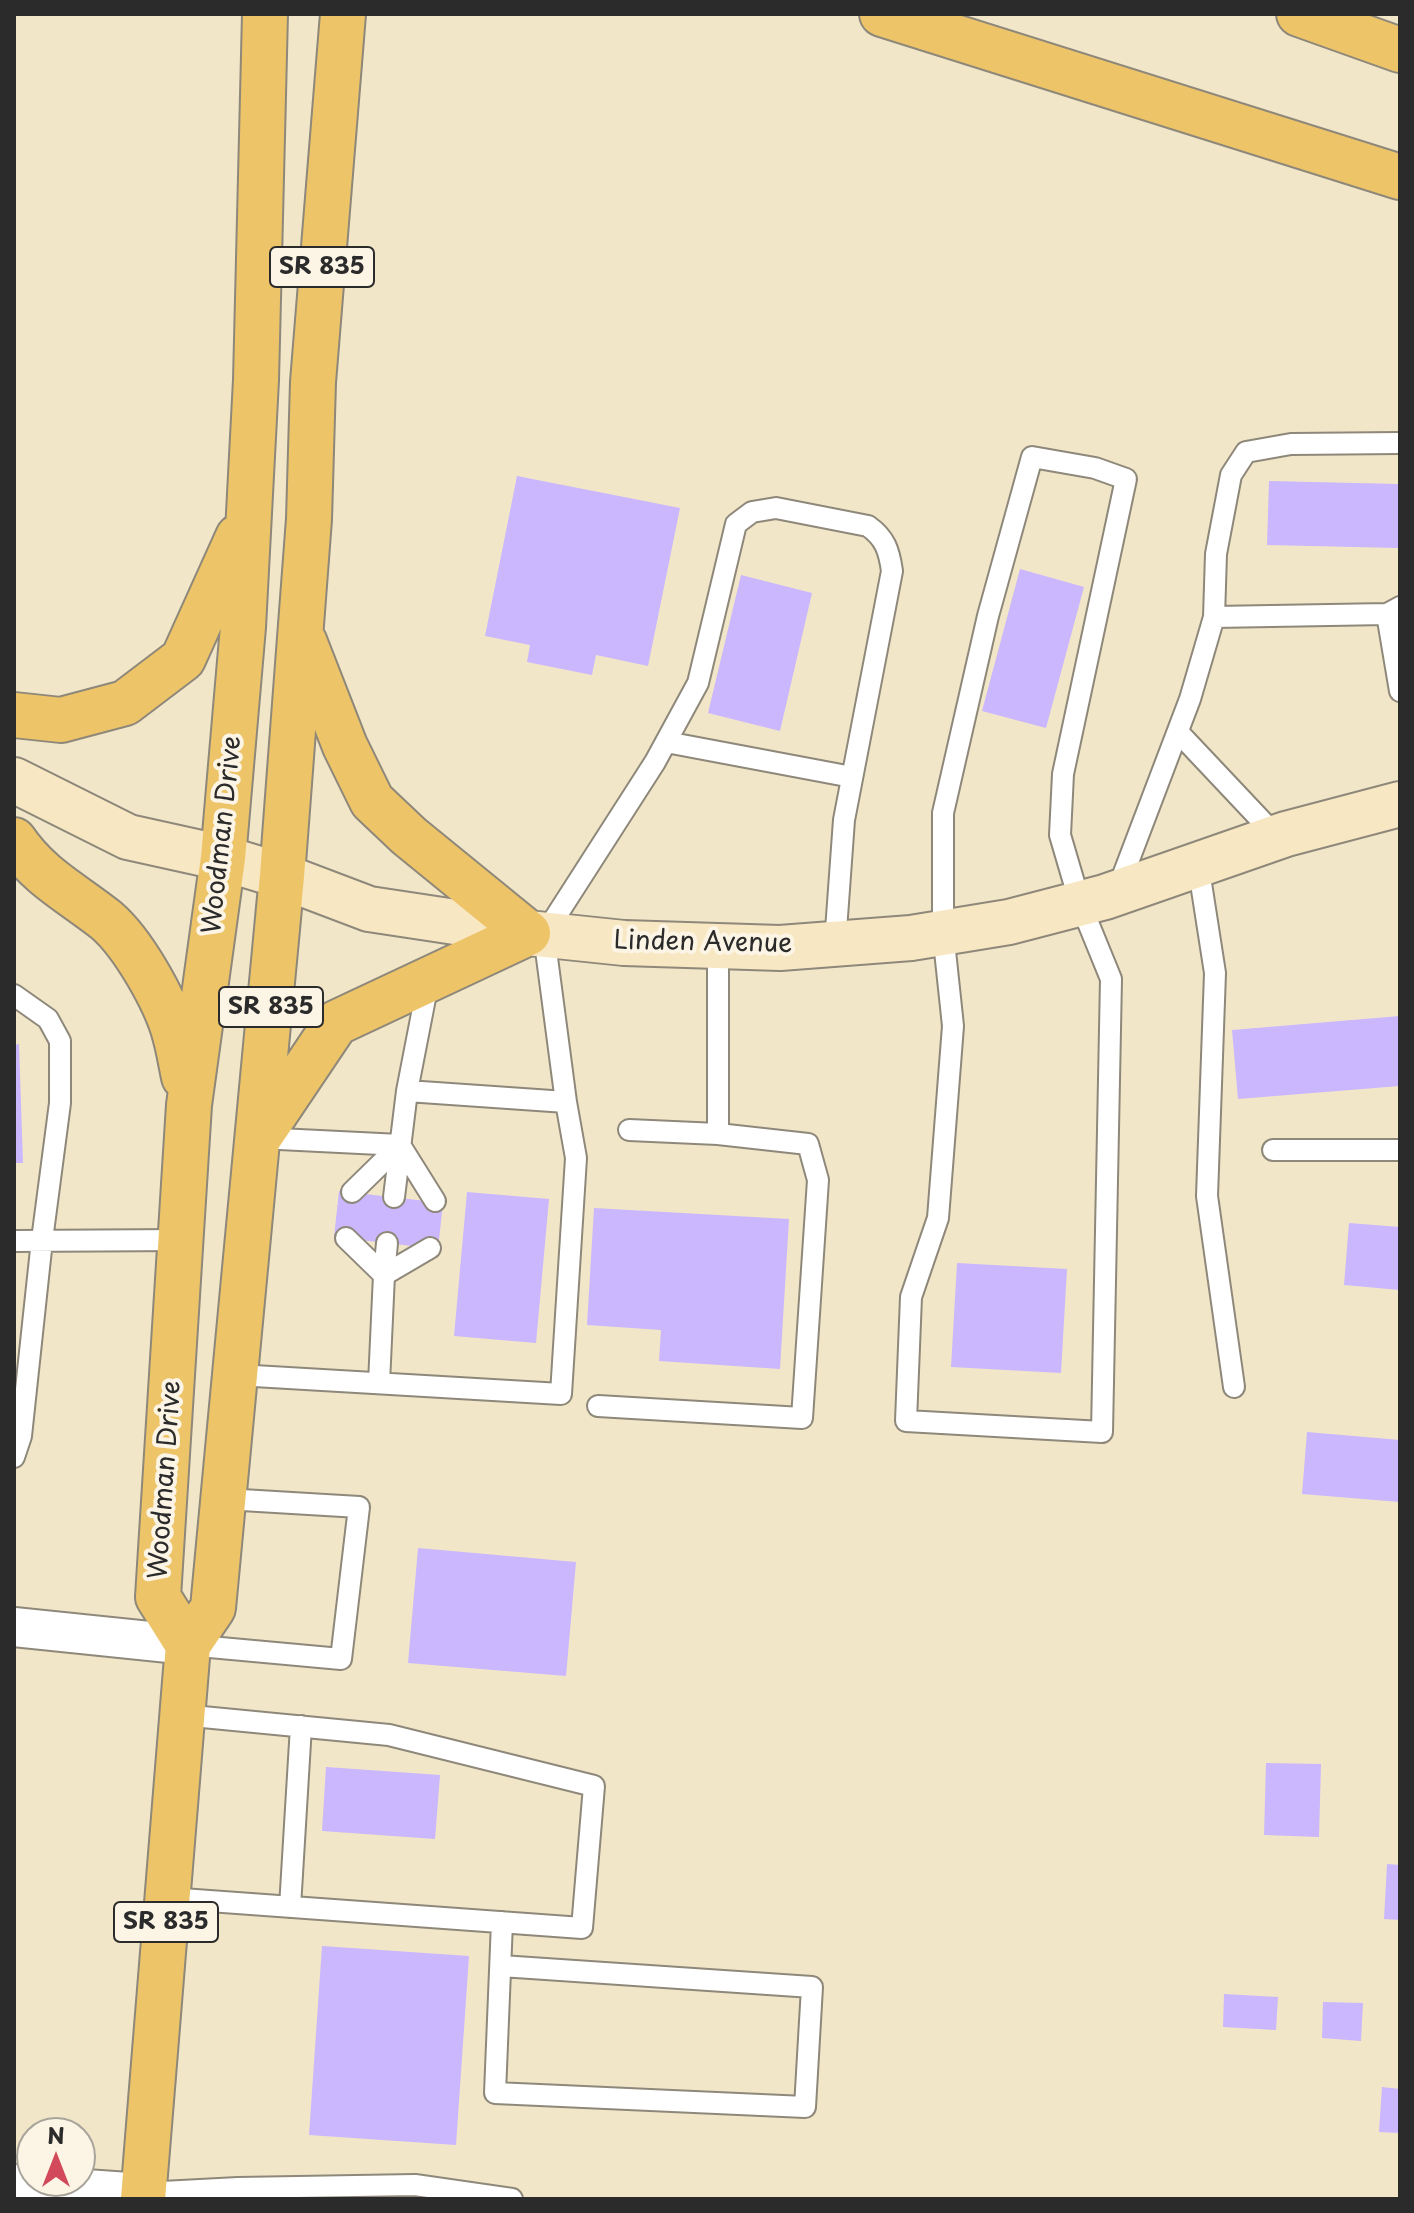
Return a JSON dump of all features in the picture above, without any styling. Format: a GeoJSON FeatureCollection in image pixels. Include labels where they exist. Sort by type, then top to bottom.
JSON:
{"type":"FeatureCollection","features":[{"type":"Feature","properties":{"kind":"main road","name":"Woodman Drive"},"geometry":{"type":"LineString","coordinates":[[188,1645],[158,1597],[189,1105],[223,858],[243,627],[256,380],[265,14]]}},
{"type":"Feature","properties":{"kind":"main road","name":"SR 835"},"geometry":{"type":"LineString","coordinates":[[143,2196],[188,1645],[213,1608],[259,1138],[309,519],[313,382],[343,14]]}},
{"type":"Feature","properties":{"kind":"main road"},"geometry":{"type":"LineString","coordinates":[[882,14],[1400,177]]}},
{"type":"Feature","properties":{"kind":"main road"},"geometry":{"type":"LineString","coordinates":[[1299,14],[1400,50]]}},
{"type":"Feature","properties":{"kind":"main road"},"geometry":{"type":"LineString","coordinates":[[14,715],[61,720],[125,703],[183,659],[247,517]]}},
{"type":"Feature","properties":{"kind":"main road"},"geometry":{"type":"LineString","coordinates":[[259,1138],[336,1023],[536,934],[409,836],[372,801],[345,746],[300,631]]}},
{"type":"Feature","properties":{"kind":"main road","name":"Linden Avenue"},"geometry":{"type":"LineString","coordinates":[[14,780],[128,837],[223,858],[282,876],[369,909],[536,934],[624,943],[780,948],[911,938],[1009,922],[1098,898],[1277,837],[1400,804]]}},
{"type":"Feature","properties":{"kind":"main road"},"geometry":{"type":"LineString","coordinates":[[14,840],[49,881],[109,923],[132,951],[158,993],[175,1033],[189,1105]]}},
{"type":"Feature","properties":{"kind":"street"},"geometry":{"type":"LineString","coordinates":[[14,1627],[188,1645]]}},
{"type":"Feature","properties":{"kind":"street"},"geometry":{"type":"LineString","coordinates":[[14,2184],[143,2196]]}},
{"type":"Feature","properties":{"kind":"lane"},"geometry":{"type":"LineString","coordinates":[[1098,898],[1178,732],[1214,617],[1216,554],[1231,475],[1246,452],[1291,444],[1400,443]]}},
{"type":"Feature","properties":{"kind":"lane"},"geometry":{"type":"LineString","coordinates":[[1032,457],[1095,468],[1126,479],[1063,774],[1060,835],[1098,898],[1111,979],[1102,1432],[906,1421],[911,1297],[938,1218],[953,1026],[943,932],[943,813],[988,616],[1032,457]]}},
{"type":"Feature","properties":{"kind":"lane"},"geometry":{"type":"LineString","coordinates":[[237,1375],[561,1394],[576,1158],[536,934],[666,742],[698,683],[736,524],[752,512],[776,508],[868,526],[880,535],[889,550],[892,571],[844,820],[835,944]]}},
{"type":"Feature","properties":{"kind":"lane"},"geometry":{"type":"LineString","coordinates":[[1214,617],[1393,610],[1400,691]]}},
{"type":"Feature","properties":{"kind":"lane"},"geometry":{"type":"LineString","coordinates":[[1178,732],[1277,837]]}},
{"type":"Feature","properties":{"kind":"lane"},"geometry":{"type":"LineString","coordinates":[[666,742],[852,777]]}},
{"type":"Feature","properties":{"kind":"lane"},"geometry":{"type":"LineString","coordinates":[[1198,864],[1215,973],[1207,1196],[1234,1387]]}},
{"type":"Feature","properties":{"kind":"lane"},"geometry":{"type":"LineString","coordinates":[[718,946],[718,1134]]}},
{"type":"Feature","properties":{"kind":"lane"},"geometry":{"type":"LineString","coordinates":[[394,1197],[407,1091],[429,979]]}},
{"type":"Feature","properties":{"kind":"lane"},"geometry":{"type":"LineString","coordinates":[[14,995],[48,1019],[60,1041],[60,1103],[21,1436],[14,1457]]}},
{"type":"Feature","properties":{"kind":"lane"},"geometry":{"type":"LineString","coordinates":[[407,1091],[566,1102]]}},
{"type":"Feature","properties":{"kind":"lane"},"geometry":{"type":"LineString","coordinates":[[598,1406],[802,1418],[818,1180],[808,1144],[718,1134],[629,1130]]}},
{"type":"Feature","properties":{"kind":"lane"},"geometry":{"type":"LineString","coordinates":[[259,1138],[400,1145]]}},
{"type":"Feature","properties":{"kind":"lane"},"geometry":{"type":"LineString","coordinates":[[352,1192],[400,1145]]}},
{"type":"Feature","properties":{"kind":"lane"},"geometry":{"type":"LineString","coordinates":[[400,1145],[435,1201]]}},
{"type":"Feature","properties":{"kind":"lane"},"geometry":{"type":"LineString","coordinates":[[1273,1150],[1400,1150]]}},
{"type":"Feature","properties":{"kind":"lane"},"geometry":{"type":"LineString","coordinates":[[346,1238],[384,1275]]}},
{"type":"Feature","properties":{"kind":"lane"},"geometry":{"type":"LineString","coordinates":[[14,1241],[182,1240]]}},
{"type":"Feature","properties":{"kind":"lane"},"geometry":{"type":"LineString","coordinates":[[379,1383],[387,1243]]}},
{"type":"Feature","properties":{"kind":"lane"},"geometry":{"type":"LineString","coordinates":[[384,1275],[430,1248]]}},
{"type":"Feature","properties":{"kind":"lane"},"geometry":{"type":"LineString","coordinates":[[188,1645],[341,1659],[359,1507],[225,1499]]}},
{"type":"Feature","properties":{"kind":"lane"},"geometry":{"type":"LineString","coordinates":[[168,1898],[582,1928],[594,1786],[389,1735],[182,1715]]}},
{"type":"Feature","properties":{"kind":"lane"},"geometry":{"type":"LineString","coordinates":[[290,1907],[301,1726]]}},
{"type":"Feature","properties":{"kind":"lane"},"geometry":{"type":"LineString","coordinates":[[501,1966],[812,1987],[805,2107],[495,2093],[502,1922]]}},
{"type":"Feature","properties":{"kind":"lane"},"geometry":{"type":"LineString","coordinates":[[143,2196],[238,2188],[415,2185],[512,2199]]}},
{"type":"Feature","properties":{"kind":"building"},"geometry":{"type":"Polygon","coordinates":[[[517,476],[680,508],[648,666],[596,655],[592,675],[527,662],[530,645],[485,636],[517,476]]]}},
{"type":"Feature","properties":{"kind":"building"},"geometry":{"type":"Polygon","coordinates":[[[1269,481],[1399,484],[1398,548],[1267,545],[1269,481]]]}},
{"type":"Feature","properties":{"kind":"building"},"geometry":{"type":"Polygon","coordinates":[[[1020,569],[1084,587],[1046,728],[982,711],[1020,569]]]}},
{"type":"Feature","properties":{"kind":"building"},"geometry":{"type":"Polygon","coordinates":[[[741,575],[812,593],[780,731],[708,713],[741,575]]]}},
{"type":"Feature","properties":{"kind":"building"},"geometry":{"type":"Polygon","coordinates":[[[1400,1016],[1400,1086],[1238,1099],[1232,1030],[1400,1016]]]}},
{"type":"Feature","properties":{"kind":"building"},"geometry":{"type":"Polygon","coordinates":[[[19,1044],[23,1163],[14,1163],[14,1045],[19,1044]]]}},
{"type":"Feature","properties":{"kind":"building"},"geometry":{"type":"Polygon","coordinates":[[[339,1191],[443,1203],[438,1249],[334,1237],[339,1191]]]}},
{"type":"Feature","properties":{"kind":"building"},"geometry":{"type":"Polygon","coordinates":[[[467,1192],[549,1199],[536,1343],[454,1336],[467,1192]]]}},
{"type":"Feature","properties":{"kind":"building"},"geometry":{"type":"Polygon","coordinates":[[[594,1208],[789,1219],[780,1369],[659,1361],[661,1330],[587,1325],[594,1208]]]}},
{"type":"Feature","properties":{"kind":"building"},"geometry":{"type":"Polygon","coordinates":[[[1349,1223],[1400,1227],[1400,1290],[1344,1285],[1349,1223]]]}},
{"type":"Feature","properties":{"kind":"building"},"geometry":{"type":"Polygon","coordinates":[[[957,1263],[1067,1269],[1061,1373],[951,1367],[957,1263]]]}},
{"type":"Feature","properties":{"kind":"building"},"geometry":{"type":"Polygon","coordinates":[[[1307,1432],[1400,1440],[1400,1502],[1302,1494],[1307,1432]]]}},
{"type":"Feature","properties":{"kind":"building"},"geometry":{"type":"Polygon","coordinates":[[[418,1548],[576,1562],[566,1676],[408,1663],[418,1548]]]}},
{"type":"Feature","properties":{"kind":"building"},"geometry":{"type":"Polygon","coordinates":[[[1266,1763],[1321,1764],[1319,1837],[1264,1835],[1266,1763]]]}},
{"type":"Feature","properties":{"kind":"building"},"geometry":{"type":"Polygon","coordinates":[[[326,1767],[440,1775],[435,1839],[322,1831],[326,1767]]]}},
{"type":"Feature","properties":{"kind":"building"},"geometry":{"type":"Polygon","coordinates":[[[1387,1864],[1400,1865],[1400,1920],[1384,1919],[1387,1864]]]}},
{"type":"Feature","properties":{"kind":"building"},"geometry":{"type":"Polygon","coordinates":[[[322,1946],[469,1956],[456,2145],[309,2135],[322,1946]]]}},
{"type":"Feature","properties":{"kind":"building"},"geometry":{"type":"Polygon","coordinates":[[[1224,1994],[1278,1997],[1276,2030],[1223,2027],[1224,1994]]]}},
{"type":"Feature","properties":{"kind":"building"},"geometry":{"type":"Polygon","coordinates":[[[1323,2002],[1363,2003],[1361,2041],[1322,2038],[1323,2002]]]}},
{"type":"Feature","properties":{"kind":"building"},"geometry":{"type":"Polygon","coordinates":[[[1382,2087],[1400,2089],[1400,2133],[1379,2132],[1382,2087]]]}}]}
